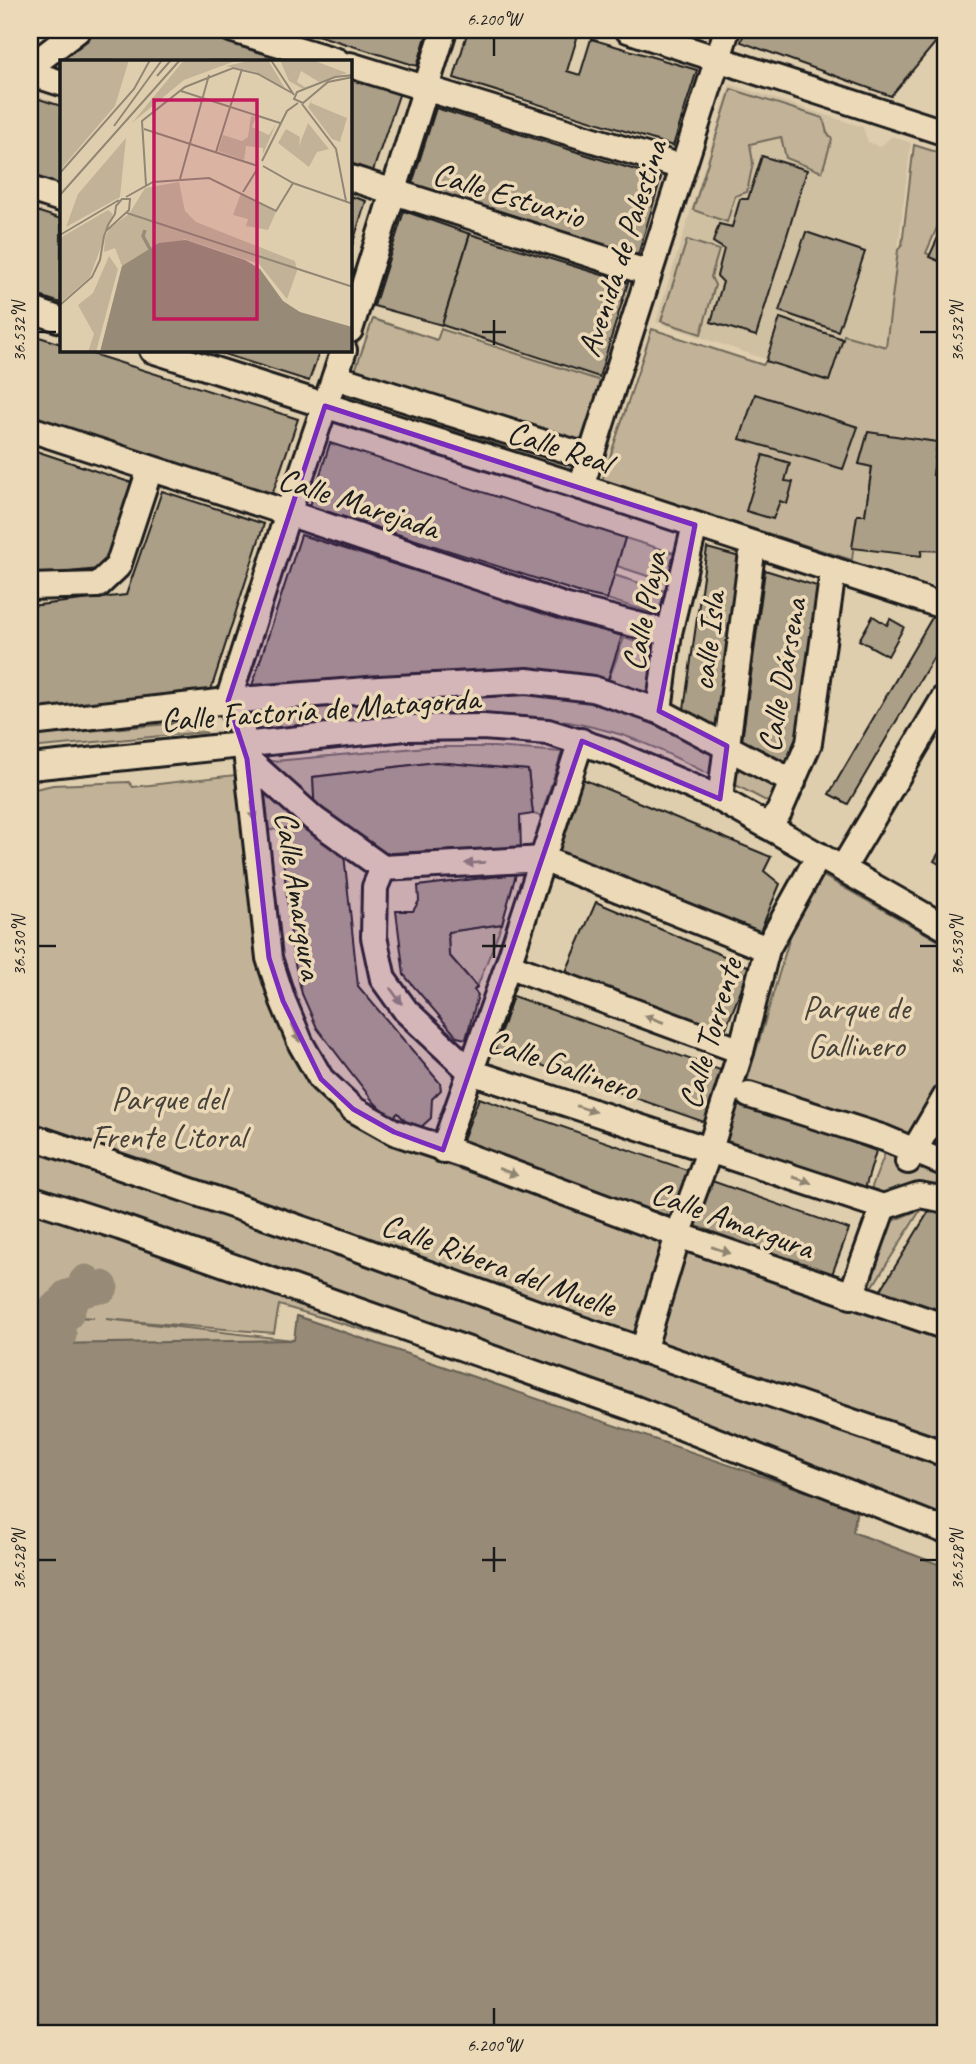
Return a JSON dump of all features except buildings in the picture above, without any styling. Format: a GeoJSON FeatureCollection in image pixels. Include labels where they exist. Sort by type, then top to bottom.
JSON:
{"type":"FeatureCollection","features":[{"type":"Feature","properties":{"kind":"street"},"geometry":{"type":"LineString","coordinates":[[30,67],[78,30]]}},
{"type":"Feature","properties":{"kind":"street"},"geometry":{"type":"LineString","coordinates":[[233,30],[334,60]]}},
{"type":"Feature","properties":{"kind":"street"},"geometry":{"type":"LineString","coordinates":[[352,316],[355,295],[392,192],[444,30]]}},
{"type":"Feature","properties":{"kind":"street"},"geometry":{"type":"LineString","coordinates":[[628,30],[943,126]]}},
{"type":"Feature","properties":{"kind":"street","name":"Avenida de Palestina"},"geometry":{"type":"LineString","coordinates":[[581,487],[727,30]]}},
{"type":"Feature","properties":{"kind":"street"},"geometry":{"type":"LineString","coordinates":[[352,66],[682,167]]}},
{"type":"Feature","properties":{"kind":"street"},"geometry":{"type":"LineString","coordinates":[[30,73],[60,83]]}},
{"type":"Feature","properties":{"kind":"street","name":"Calle Estuario"},"geometry":{"type":"LineString","coordinates":[[352,179],[649,273]]}},
{"type":"Feature","properties":{"kind":"street"},"geometry":{"type":"LineString","coordinates":[[30,189],[60,199]]}},
{"type":"Feature","properties":{"kind":"street"},"geometry":{"type":"LineString","coordinates":[[30,309],[60,320]]}},
{"type":"Feature","properties":{"kind":"street","name":"Calle Real"},"geometry":{"type":"LineString","coordinates":[[158,352],[946,607]]}},
{"type":"Feature","properties":{"kind":"street"},"geometry":{"type":"LineString","coordinates":[[228,701],[343,352]]}},
{"type":"Feature","properties":{"kind":"street"},"geometry":{"type":"LineString","coordinates":[[335,377],[589,457]]}},
{"type":"Feature","properties":{"kind":"street","name":"Calle Marejada"},"geometry":{"type":"LineString","coordinates":[[30,429],[567,607],[669,633]]}},
{"type":"Feature","properties":{"kind":"street"},"geometry":{"type":"LineString","coordinates":[[30,587],[98,585],[118,566],[150,469]]}},
{"type":"Feature","properties":{"kind":"street","name":"Calle Playa"},"geometry":{"type":"LineString","coordinates":[[659,711],[669,633],[695,525]]}},
{"type":"Feature","properties":{"kind":"street","name":"calle Isla"},"geometry":{"type":"LineString","coordinates":[[720,799],[753,545]]}},
{"type":"Feature","properties":{"kind":"street","name":"Calle Dársena"},"geometry":{"type":"LineString","coordinates":[[767,826],[779,813],[809,743],[833,571]]}},
{"type":"Feature","properties":{"kind":"street"},"geometry":{"type":"LineString","coordinates":[[30,723],[228,701],[527,681],[593,690],[659,711],[793,782]]}},
{"type":"Feature","properties":{"kind":"street"},"geometry":{"type":"LineString","coordinates":[[844,868],[946,695]]}},
{"type":"Feature","properties":{"kind":"street","name":"Calle Amargura"},"geometry":{"type":"LineString","coordinates":[[228,701],[242,731],[246,751],[269,958],[283,1002],[301,1044],[321,1079],[353,1110],[394,1132],[443,1150],[464,1155],[851,1296],[946,1327]]}},
{"type":"Feature","properties":{"kind":"street","name":"Calle Factoría de Matagorda"},"geometry":{"type":"LineString","coordinates":[[30,767],[246,751],[405,728],[483,727],[548,732],[646,765],[720,799],[946,928]]}},
{"type":"Feature","properties":{"kind":"street"},"geometry":{"type":"LineString","coordinates":[[443,1150],[508,965],[581,741]]}},
{"type":"Feature","properties":{"kind":"street"},"geometry":{"type":"LineString","coordinates":[[246,751],[314,819],[383,868],[543,859],[767,949]]}},
{"type":"Feature","properties":{"kind":"street","name":"Calle Torrente"},"geometry":{"type":"LineString","coordinates":[[643,1351],[678,1235],[741,1051],[767,949],[819,855]]}},
{"type":"Feature","properties":{"kind":"street","name":"Calle Gallinero"},"geometry":{"type":"LineString","coordinates":[[383,868],[375,887],[374,937],[383,979],[406,1011],[471,1072],[883,1207]]}},
{"type":"Feature","properties":{"kind":"street"},"geometry":{"type":"LineString","coordinates":[[508,965],[741,1051]]}},
{"type":"Feature","properties":{"kind":"street"},"geometry":{"type":"LineString","coordinates":[[749,1095],[884,1138],[913,1172],[946,1200]]}},
{"type":"Feature","properties":{"kind":"street"},"geometry":{"type":"LineString","coordinates":[[851,1296],[883,1207],[913,1172],[946,1096]]}},
{"type":"Feature","properties":{"kind":"street","name":"Calle Ribera del Muelle"},"geometry":{"type":"LineString","coordinates":[[30,1136],[946,1454]]}},
{"type":"Feature","properties":{"kind":"street"},"geometry":{"type":"LineString","coordinates":[[913,1172],[946,1164]]}},
{"type":"Feature","properties":{"kind":"street"},"geometry":{"type":"LineString","coordinates":[[30,1198],[120,1227],[632,1408],[946,1531]]}},
{"type":"Feature","properties":{"kind":"highlighted area"},"geometry":{"type":"Polygon","coordinates":[[[325,406],[695,525],[659,711],[727,746],[720,799],[582,741],[443,1150],[394,1132],[353,1109],[321,1079],[283,1001],[269,958],[247,759],[228,701],[325,406]]]}},
{"type":"Feature","properties":{"kind":"shaded area"},"geometry":{"type":"Polygon","coordinates":[[[730,84],[863,127],[868,142],[880,147],[892,136],[911,143],[886,347],[829,381],[656,322],[730,84]]]}},
{"type":"Feature","properties":{"kind":"shaded area"},"geometry":{"type":"Polygon","coordinates":[[[868,432],[946,443],[946,590],[852,560],[857,515],[871,467],[859,464],[868,432]]]}},
{"type":"Feature","properties":{"kind":"shaded area"},"geometry":{"type":"Polygon","coordinates":[[[297,1316],[857,1509],[853,1532],[946,1567],[946,2034],[30,2034],[30,1356],[49,1344],[294,1340],[297,1316]]]}},
{"type":"Feature","properties":{"kind":"green space"},"geometry":{"type":"Polygon","coordinates":[[[731,89],[823,118],[827,133],[832,139],[822,172],[786,158],[781,137],[750,144],[753,163],[747,192],[735,196],[727,222],[693,210],[731,89]]]}},
{"type":"Feature","properties":{"kind":"green space"},"geometry":{"type":"Polygon","coordinates":[[[914,145],[946,155],[946,207],[926,253],[946,264],[946,443],[868,433],[859,464],[872,467],[865,515],[857,516],[852,560],[602,481],[652,329],[763,365],[766,361],[828,381],[844,335],[886,347],[914,145]]]}},
{"type":"Feature","properties":{"kind":"green space"},"geometry":{"type":"Polygon","coordinates":[[[687,240],[719,250],[711,277],[715,285],[701,334],[661,321],[687,240]]]}},
{"type":"Feature","properties":{"kind":"green space"},"geometry":{"type":"Polygon","coordinates":[[[373,319],[437,340],[441,329],[601,381],[571,470],[347,394],[373,319]]]}},
{"type":"Feature","properties":{"kind":"green space"},"geometry":{"type":"Polygon","coordinates":[[[625,538],[674,553],[672,584],[617,566],[625,538]]]}},
{"type":"Feature","properties":{"kind":"green space"},"geometry":{"type":"Polygon","coordinates":[[[614,575],[671,593],[669,618],[607,599],[614,575]]]}},
{"type":"Feature","properties":{"kind":"green space"},"geometry":{"type":"Polygon","coordinates":[[[624,638],[662,650],[657,699],[608,682],[624,638]]]}},
{"type":"Feature","properties":{"kind":"green space"},"geometry":{"type":"Polygon","coordinates":[[[500,691],[589,695],[656,717],[717,756],[715,777],[638,741],[568,722],[523,716],[432,714],[251,733],[238,708],[500,691]]]}},
{"type":"Feature","properties":{"kind":"green space"},"geometry":{"type":"Polygon","coordinates":[[[204,716],[209,719],[206,732],[30,748],[30,736],[191,722],[204,716]]]}},
{"type":"Feature","properties":{"kind":"green space"},"geometry":{"type":"Polygon","coordinates":[[[427,747],[494,747],[562,752],[541,816],[533,814],[528,770],[436,762],[313,777],[315,816],[310,826],[260,831],[254,763],[427,747]]]}},
{"type":"Feature","properties":{"kind":"green space"},"geometry":{"type":"Polygon","coordinates":[[[733,759],[778,783],[770,803],[728,781],[733,759]]]}},
{"type":"Feature","properties":{"kind":"green space","name":"Parque del Frente Litoral"},"geometry":{"type":"Polygon","coordinates":[[[235,775],[260,970],[289,1047],[319,1092],[396,1147],[946,1338],[946,1528],[700,1429],[279,1305],[274,1333],[106,1319],[294,1340],[30,2034],[30,1315],[94,1318],[30,1313],[30,790],[53,785],[129,782],[133,787],[235,775]]]}},
{"type":"Feature","properties":{"kind":"green space","name":"Parque de Gallinero"},"geometry":{"type":"Polygon","coordinates":[[[823,876],[946,945],[946,1161],[894,1137],[884,1123],[864,1124],[746,1085],[795,920],[823,876]]]}},
{"type":"Feature","properties":{"kind":"green space"},"geometry":{"type":"Polygon","coordinates":[[[502,924],[477,987],[449,955],[448,932],[502,924]]]}},
{"type":"Feature","properties":{"kind":"green space"},"geometry":{"type":"Polygon","coordinates":[[[889,1143],[946,1166],[946,1185],[919,1185],[884,1193],[871,1189],[889,1143]]]}},
{"type":"Feature","properties":{"kind":"green space"},"geometry":{"type":"Polygon","coordinates":[[[921,1209],[873,1286],[861,1281],[880,1226],[921,1209]]]}},
{"type":"Feature","properties":{"kind":"waterway"},"geometry":{"type":"LineString","coordinates":[[49,1344],[58,1340],[60,1335],[48,1316],[57,1307],[67,1314],[70,1306],[67,1296],[87,1290],[86,1281],[92,1287],[102,1287]]}}]}
